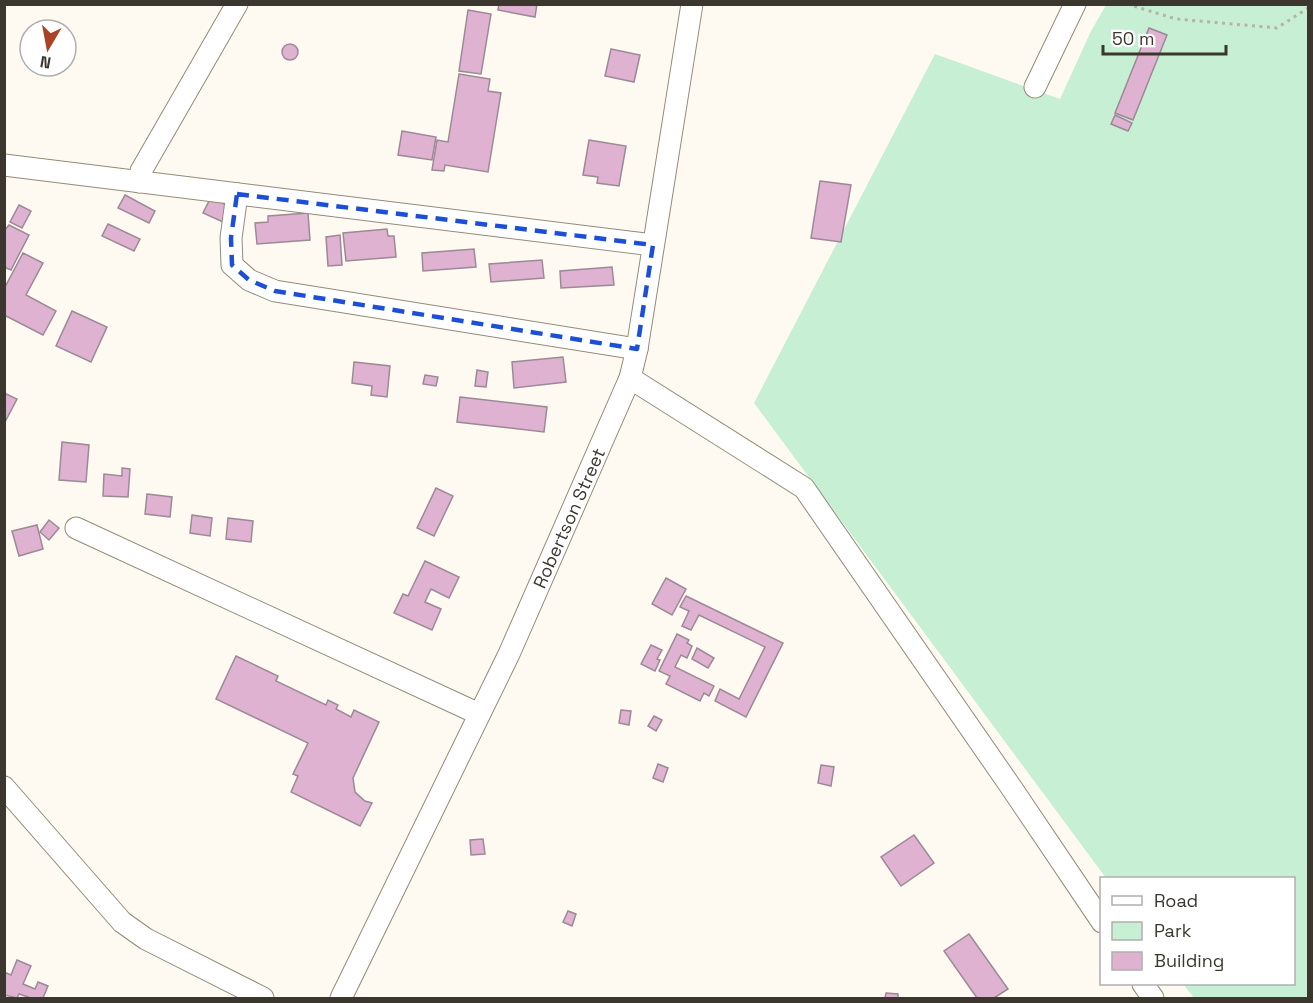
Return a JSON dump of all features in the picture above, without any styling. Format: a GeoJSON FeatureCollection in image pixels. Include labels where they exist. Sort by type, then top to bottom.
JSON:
{"type":"FeatureCollection","features":[{"type":"Feature","properties":{"kind":"street"},"geometry":{"type":"LineString","coordinates":[[139,182],[141,171],[237,4]]}},
{"type":"Feature","properties":{"kind":"street","name":"Robertson Street"},"geometry":{"type":"LineString","coordinates":[[341,999],[509,654],[630,378],[637,349],[692,4]]}},
{"type":"Feature","properties":{"kind":"street"},"geometry":{"type":"LineString","coordinates":[[1035,87],[1075,4]]}},
{"type":"Feature","properties":{"kind":"street"},"geometry":{"type":"LineString","coordinates":[[4,165],[653,245]]}},
{"type":"Feature","properties":{"kind":"street"},"geometry":{"type":"LineString","coordinates":[[237,194],[231,238],[232,265],[249,280],[275,291],[637,349]]}},
{"type":"Feature","properties":{"kind":"street"},"geometry":{"type":"LineString","coordinates":[[630,378],[804,488],[1013,790],[1100,920]]}},
{"type":"Feature","properties":{"kind":"street"},"geometry":{"type":"LineString","coordinates":[[76,528],[479,714]]}},
{"type":"Feature","properties":{"kind":"street"},"geometry":{"type":"LineString","coordinates":[[4,787],[122,921],[146,939],[263,999]]}},
{"type":"Feature","properties":{"kind":"street"},"geometry":{"type":"LineString","coordinates":[[1144,985],[1153,999]]}},
{"type":"Feature","properties":{"kind":"path"},"geometry":{"type":"LineString","coordinates":[[1126,4],[1176,19],[1277,28],[1308,8]]}},
{"type":"Feature","properties":{"kind":"highlighted area"},"geometry":{"type":"Polygon","coordinates":[[[237,194],[653,245],[637,349],[275,291],[249,280],[232,265],[231,238],[237,194]]]}},
{"type":"Feature","properties":{"kind":"green space"},"geometry":{"type":"Polygon","coordinates":[[[1106,5],[1308,5],[1308,998],[1194,998],[1184,985],[1295,985],[1295,877],[1105,877],[754,403],[935,54],[1060,99],[1091,31],[1106,5]]]}},
{"type":"Feature","properties":{"kind":"building"},"geometry":{"type":"Polygon","coordinates":[[[499,4],[537,4],[535,17],[498,10],[499,4]]]}},
{"type":"Feature","properties":{"kind":"building"},"geometry":{"type":"Polygon","coordinates":[[[468,10],[491,14],[481,74],[459,71],[468,10]]]}},
{"type":"Feature","properties":{"kind":"building"},"geometry":{"type":"Polygon","coordinates":[[[1149,28],[1167,35],[1133,120],[1115,113],[1149,28]]]}},
{"type":"Feature","properties":{"kind":"building"},"geometry":{"type":"Polygon","coordinates":[[[287,44],[293,44],[298,52],[296,58],[287,60],[282,55],[282,49],[287,44]]]}},
{"type":"Feature","properties":{"kind":"building"},"geometry":{"type":"Polygon","coordinates":[[[611,49],[640,55],[634,82],[605,76],[611,49]]]}},
{"type":"Feature","properties":{"kind":"building"},"geometry":{"type":"Polygon","coordinates":[[[459,74],[490,79],[488,91],[501,93],[488,172],[445,165],[444,171],[432,170],[437,140],[448,142],[459,74]]]}},
{"type":"Feature","properties":{"kind":"building"},"geometry":{"type":"Polygon","coordinates":[[[1115,115],[1132,123],[1128,131],[1111,124],[1115,115]]]}},
{"type":"Feature","properties":{"kind":"building"},"geometry":{"type":"Polygon","coordinates":[[[402,131],[436,137],[432,160],[398,155],[402,131]]]}},
{"type":"Feature","properties":{"kind":"building"},"geometry":{"type":"Polygon","coordinates":[[[589,140],[626,146],[619,186],[597,183],[598,177],[583,175],[589,140]]]}},
{"type":"Feature","properties":{"kind":"building"},"geometry":{"type":"Polygon","coordinates":[[[820,181],[851,185],[841,242],[811,238],[820,181]]]}},
{"type":"Feature","properties":{"kind":"building"},"geometry":{"type":"Polygon","coordinates":[[[125,195],[155,211],[149,223],[118,208],[125,195]]]}},
{"type":"Feature","properties":{"kind":"building"},"geometry":{"type":"Polygon","coordinates":[[[211,197],[230,207],[223,222],[203,213],[211,197]]]}},
{"type":"Feature","properties":{"kind":"building"},"geometry":{"type":"Polygon","coordinates":[[[19,205],[31,211],[22,228],[10,222],[19,205]]]}},
{"type":"Feature","properties":{"kind":"building"},"geometry":{"type":"Polygon","coordinates":[[[308,213],[310,240],[257,244],[255,223],[268,222],[268,216],[308,213]]]}},
{"type":"Feature","properties":{"kind":"building"},"geometry":{"type":"Polygon","coordinates":[[[108,224],[140,239],[134,251],[102,236],[108,224]]]}},
{"type":"Feature","properties":{"kind":"building"},"geometry":{"type":"Polygon","coordinates":[[[9,225],[29,235],[11,270],[4,267],[4,231],[9,225]]]}},
{"type":"Feature","properties":{"kind":"building"},"geometry":{"type":"Polygon","coordinates":[[[387,229],[388,236],[394,236],[396,257],[346,261],[343,233],[387,229]]]}},
{"type":"Feature","properties":{"kind":"building"},"geometry":{"type":"Polygon","coordinates":[[[340,235],[342,265],[328,266],[326,237],[340,235]]]}},
{"type":"Feature","properties":{"kind":"building"},"geometry":{"type":"Polygon","coordinates":[[[474,249],[476,267],[423,271],[422,253],[474,249]]]}},
{"type":"Feature","properties":{"kind":"building"},"geometry":{"type":"Polygon","coordinates":[[[23,253],[43,263],[26,295],[56,311],[43,335],[4,315],[4,289],[23,253]]]}},
{"type":"Feature","properties":{"kind":"building"},"geometry":{"type":"Polygon","coordinates":[[[542,260],[544,278],[491,282],[489,264],[542,260]]]}},
{"type":"Feature","properties":{"kind":"building"},"geometry":{"type":"Polygon","coordinates":[[[612,267],[614,285],[561,288],[560,271],[612,267]]]}},
{"type":"Feature","properties":{"kind":"building"},"geometry":{"type":"Polygon","coordinates":[[[72,311],[107,327],[91,362],[56,346],[72,311]]]}},
{"type":"Feature","properties":{"kind":"building"},"geometry":{"type":"Polygon","coordinates":[[[563,357],[566,382],[514,388],[512,362],[563,357]]]}},
{"type":"Feature","properties":{"kind":"building"},"geometry":{"type":"Polygon","coordinates":[[[354,362],[390,366],[387,397],[371,395],[372,386],[352,383],[354,362]]]}},
{"type":"Feature","properties":{"kind":"building"},"geometry":{"type":"Polygon","coordinates":[[[477,370],[488,372],[486,387],[475,386],[477,370]]]}},
{"type":"Feature","properties":{"kind":"building"},"geometry":{"type":"Polygon","coordinates":[[[425,375],[438,377],[436,386],[423,384],[425,375]]]}},
{"type":"Feature","properties":{"kind":"building"},"geometry":{"type":"Polygon","coordinates":[[[4,393],[17,399],[4,424],[4,393]]]}},
{"type":"Feature","properties":{"kind":"building"},"geometry":{"type":"Polygon","coordinates":[[[460,397],[547,407],[544,432],[457,422],[460,397]]]}},
{"type":"Feature","properties":{"kind":"building"},"geometry":{"type":"Polygon","coordinates":[[[62,442],[89,445],[86,482],[59,480],[62,442]]]}},
{"type":"Feature","properties":{"kind":"building"},"geometry":{"type":"Polygon","coordinates":[[[122,468],[130,469],[128,497],[103,496],[104,474],[122,476],[122,468]]]}},
{"type":"Feature","properties":{"kind":"building"},"geometry":{"type":"Polygon","coordinates":[[[436,488],[453,496],[434,536],[417,528],[436,488]]]}},
{"type":"Feature","properties":{"kind":"building"},"geometry":{"type":"Polygon","coordinates":[[[147,494],[172,497],[170,517],[145,514],[147,494]]]}},
{"type":"Feature","properties":{"kind":"building"},"geometry":{"type":"Polygon","coordinates":[[[192,515],[212,518],[210,536],[190,533],[192,515]]]}},
{"type":"Feature","properties":{"kind":"building"},"geometry":{"type":"Polygon","coordinates":[[[228,518],[253,521],[251,542],[226,539],[228,518]]]}},
{"type":"Feature","properties":{"kind":"building"},"geometry":{"type":"Polygon","coordinates":[[[49,520],[59,528],[49,540],[40,532],[49,520]]]}},
{"type":"Feature","properties":{"kind":"building"},"geometry":{"type":"Polygon","coordinates":[[[37,525],[43,549],[19,556],[12,531],[37,525]]]}},
{"type":"Feature","properties":{"kind":"building"},"geometry":{"type":"Polygon","coordinates":[[[425,561],[459,577],[449,598],[431,589],[425,602],[441,609],[432,630],[394,613],[403,594],[408,596],[425,561]]]}},
{"type":"Feature","properties":{"kind":"building"},"geometry":{"type":"Polygon","coordinates":[[[666,578],[686,589],[672,615],[652,604],[666,578]]]}},
{"type":"Feature","properties":{"kind":"building"},"geometry":{"type":"Polygon","coordinates":[[[686,596],[783,643],[746,717],[715,701],[720,689],[739,699],[765,647],[699,615],[691,630],[682,626],[689,611],[680,607],[686,596]]]}},
{"type":"Feature","properties":{"kind":"building"},"geometry":{"type":"Polygon","coordinates":[[[677,634],[689,640],[687,643],[692,646],[687,658],[681,655],[675,667],[714,686],[709,696],[704,693],[700,701],[666,684],[670,676],[659,671],[677,634]]]}},
{"type":"Feature","properties":{"kind":"building"},"geometry":{"type":"Polygon","coordinates":[[[651,645],[662,650],[657,659],[660,660],[655,671],[641,664],[651,645]]]}},
{"type":"Feature","properties":{"kind":"building"},"geometry":{"type":"Polygon","coordinates":[[[697,648],[714,658],[708,668],[692,659],[697,648]]]}},
{"type":"Feature","properties":{"kind":"building"},"geometry":{"type":"Polygon","coordinates":[[[236,656],[278,676],[276,681],[326,705],[328,700],[338,705],[336,709],[351,717],[354,710],[379,722],[353,778],[355,792],[365,801],[372,803],[360,826],[291,792],[298,776],[293,774],[308,743],[216,699],[236,656]]]}},
{"type":"Feature","properties":{"kind":"building"},"geometry":{"type":"Polygon","coordinates":[[[621,710],[631,711],[629,725],[619,723],[621,710]]]}},
{"type":"Feature","properties":{"kind":"building"},"geometry":{"type":"Polygon","coordinates":[[[654,716],[662,720],[656,731],[648,726],[654,716]]]}},
{"type":"Feature","properties":{"kind":"building"},"geometry":{"type":"Polygon","coordinates":[[[658,764],[668,768],[663,782],[653,778],[658,764]]]}},
{"type":"Feature","properties":{"kind":"building"},"geometry":{"type":"Polygon","coordinates":[[[821,765],[834,767],[831,786],[818,783],[821,765]]]}},
{"type":"Feature","properties":{"kind":"building"},"geometry":{"type":"Polygon","coordinates":[[[914,835],[934,863],[901,886],[881,857],[914,835]]]}},
{"type":"Feature","properties":{"kind":"building"},"geometry":{"type":"Polygon","coordinates":[[[483,839],[485,854],[471,855],[470,840],[483,839]]]}},
{"type":"Feature","properties":{"kind":"building"},"geometry":{"type":"Polygon","coordinates":[[[568,911],[576,914],[572,926],[563,922],[568,911]]]}},
{"type":"Feature","properties":{"kind":"building"},"geometry":{"type":"Polygon","coordinates":[[[969,934],[1008,989],[994,998],[977,998],[944,951],[969,934]]]}},
{"type":"Feature","properties":{"kind":"building"},"geometry":{"type":"Polygon","coordinates":[[[17,960],[31,966],[23,984],[35,989],[38,982],[48,986],[43,998],[31,998],[19,994],[17,998],[4,995],[4,972],[11,975],[17,960]]]}},
{"type":"Feature","properties":{"kind":"building"},"geometry":{"type":"Polygon","coordinates":[[[886,993],[898,994],[898,998],[885,998],[886,993]]]}}]}
